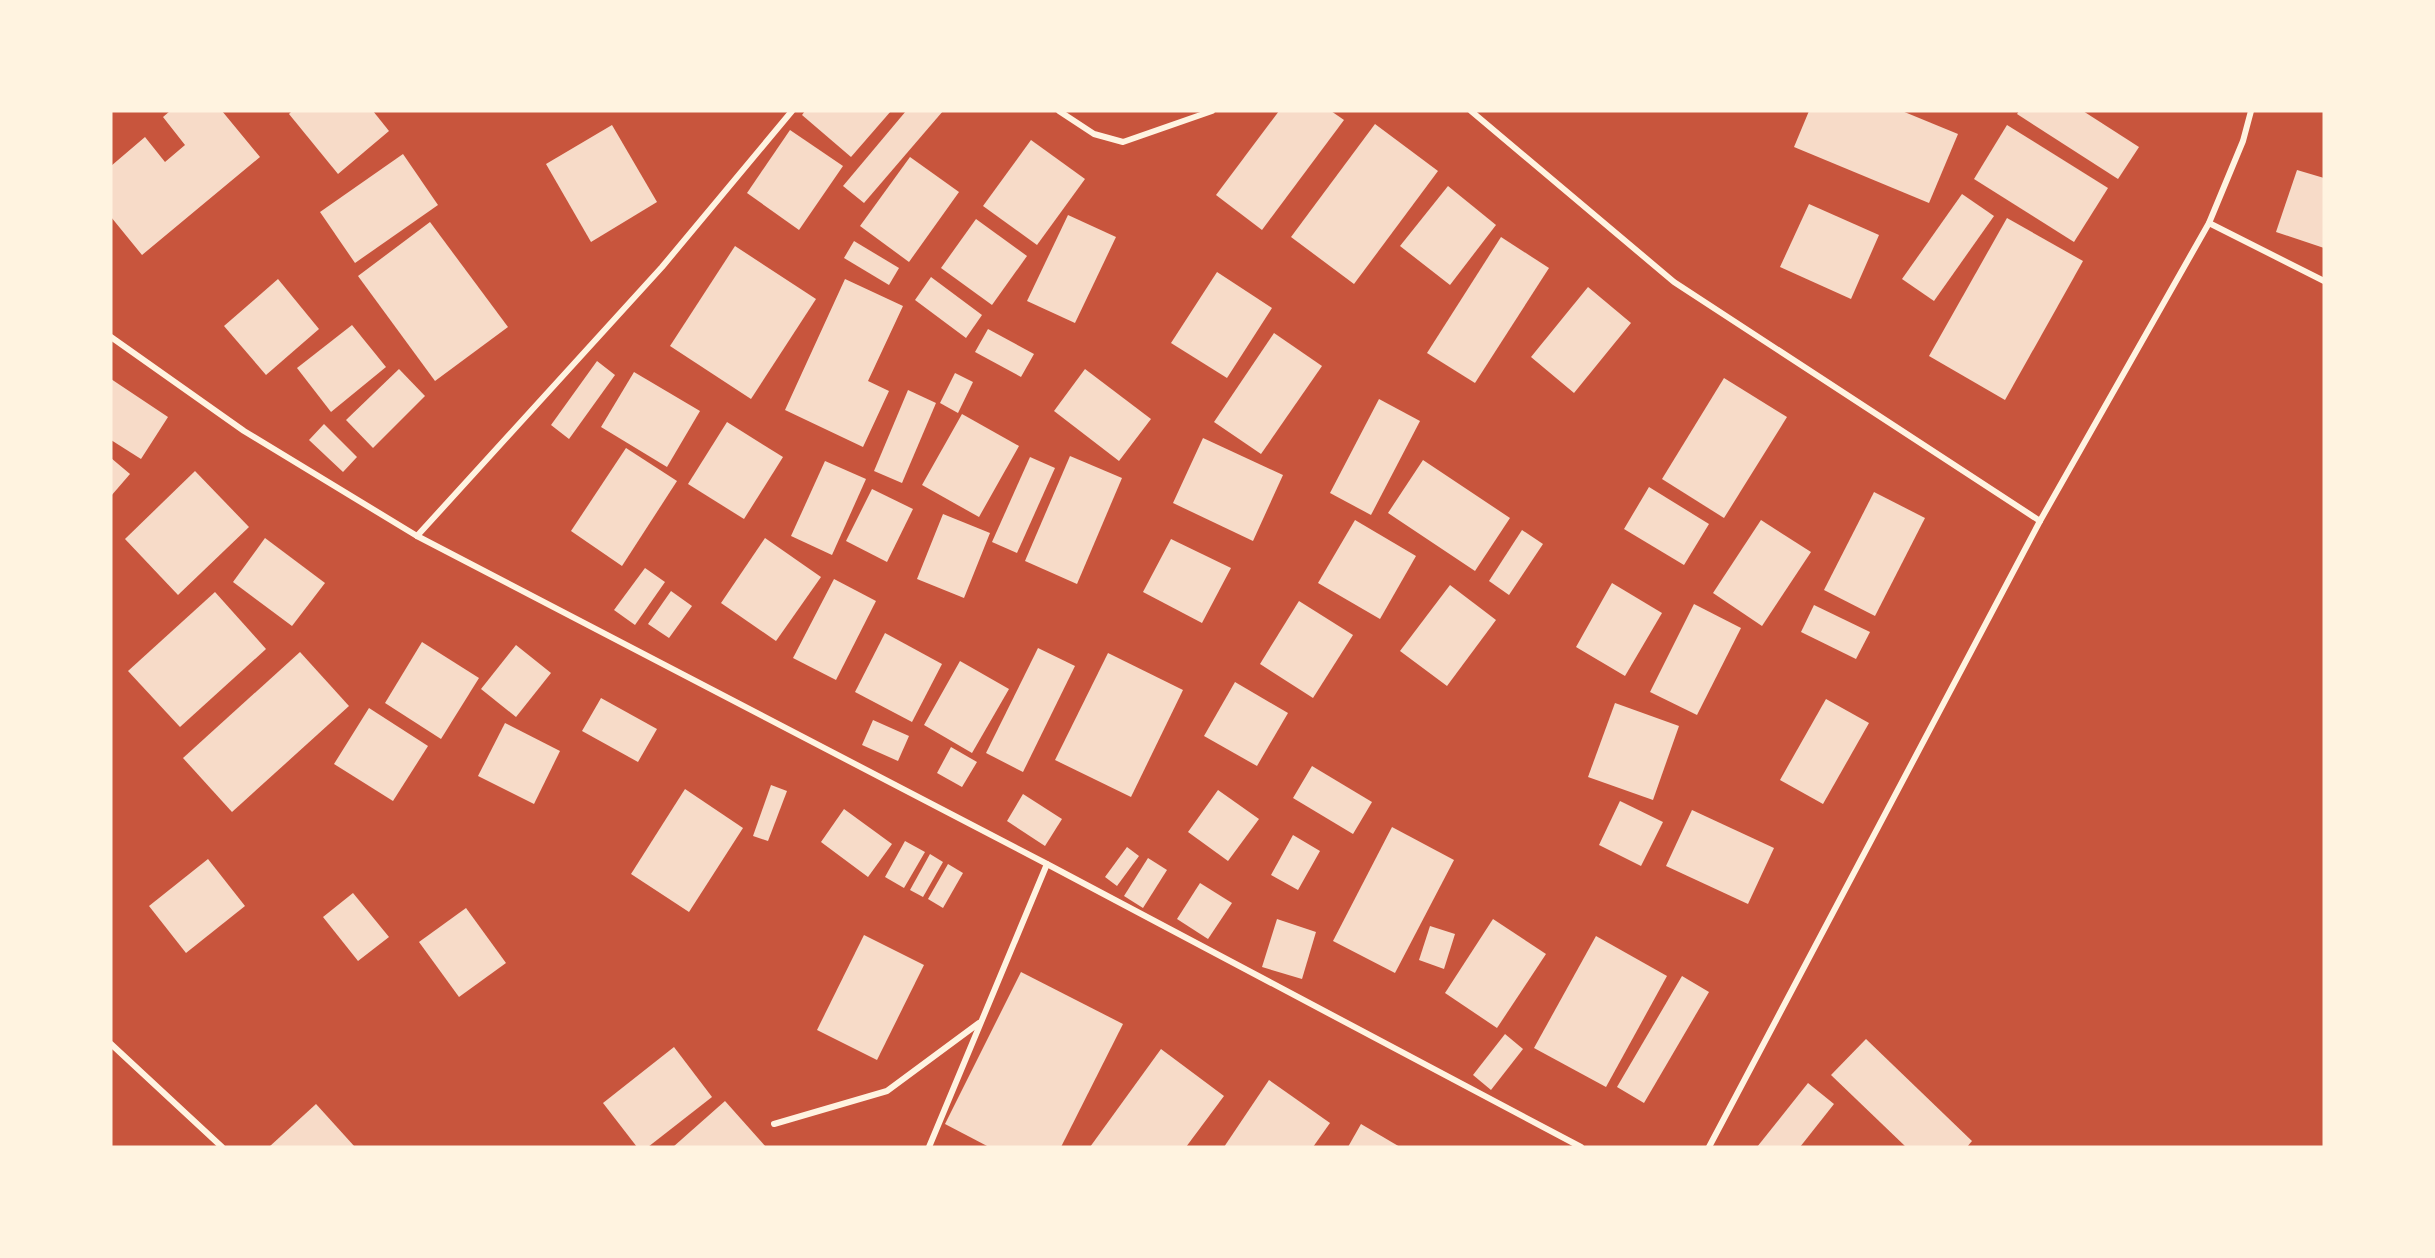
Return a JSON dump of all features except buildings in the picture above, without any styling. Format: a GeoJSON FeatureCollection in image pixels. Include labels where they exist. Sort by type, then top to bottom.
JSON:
{"type":"FeatureCollection","features":[{"type":"Feature","properties":{"kind":"street"},"geometry":{"type":"LineString","coordinates":[[417,536],[662,267],[792,111]]}},
{"type":"Feature","properties":{"kind":"street"},"geometry":{"type":"LineString","coordinates":[[1059,111],[1094,134],[1123,142],[1212,111]]}},
{"type":"Feature","properties":{"kind":"street"},"geometry":{"type":"LineString","coordinates":[[1471,111],[1674,282],[2040,521]]}},
{"type":"Feature","properties":{"kind":"street"},"geometry":{"type":"LineString","coordinates":[[1709,1147],[2040,521],[2209,223],[2243,141],[2251,111]]}},
{"type":"Feature","properties":{"kind":"street"},"geometry":{"type":"LineString","coordinates":[[2209,223],[2324,281]]}},
{"type":"Feature","properties":{"kind":"street"},"geometry":{"type":"LineString","coordinates":[[111,337],[244,431],[417,536],[1047,864],[1581,1147]]}},
{"type":"Feature","properties":{"kind":"street"},"geometry":{"type":"LineString","coordinates":[[929,1147],[979,1022],[1047,864]]}},
{"type":"Feature","properties":{"kind":"street"},"geometry":{"type":"LineString","coordinates":[[774,1124],[886,1091],[979,1022]]}},
{"type":"Feature","properties":{"kind":"street"},"geometry":{"type":"LineString","coordinates":[[111,1044],[222,1147]]}}]}
